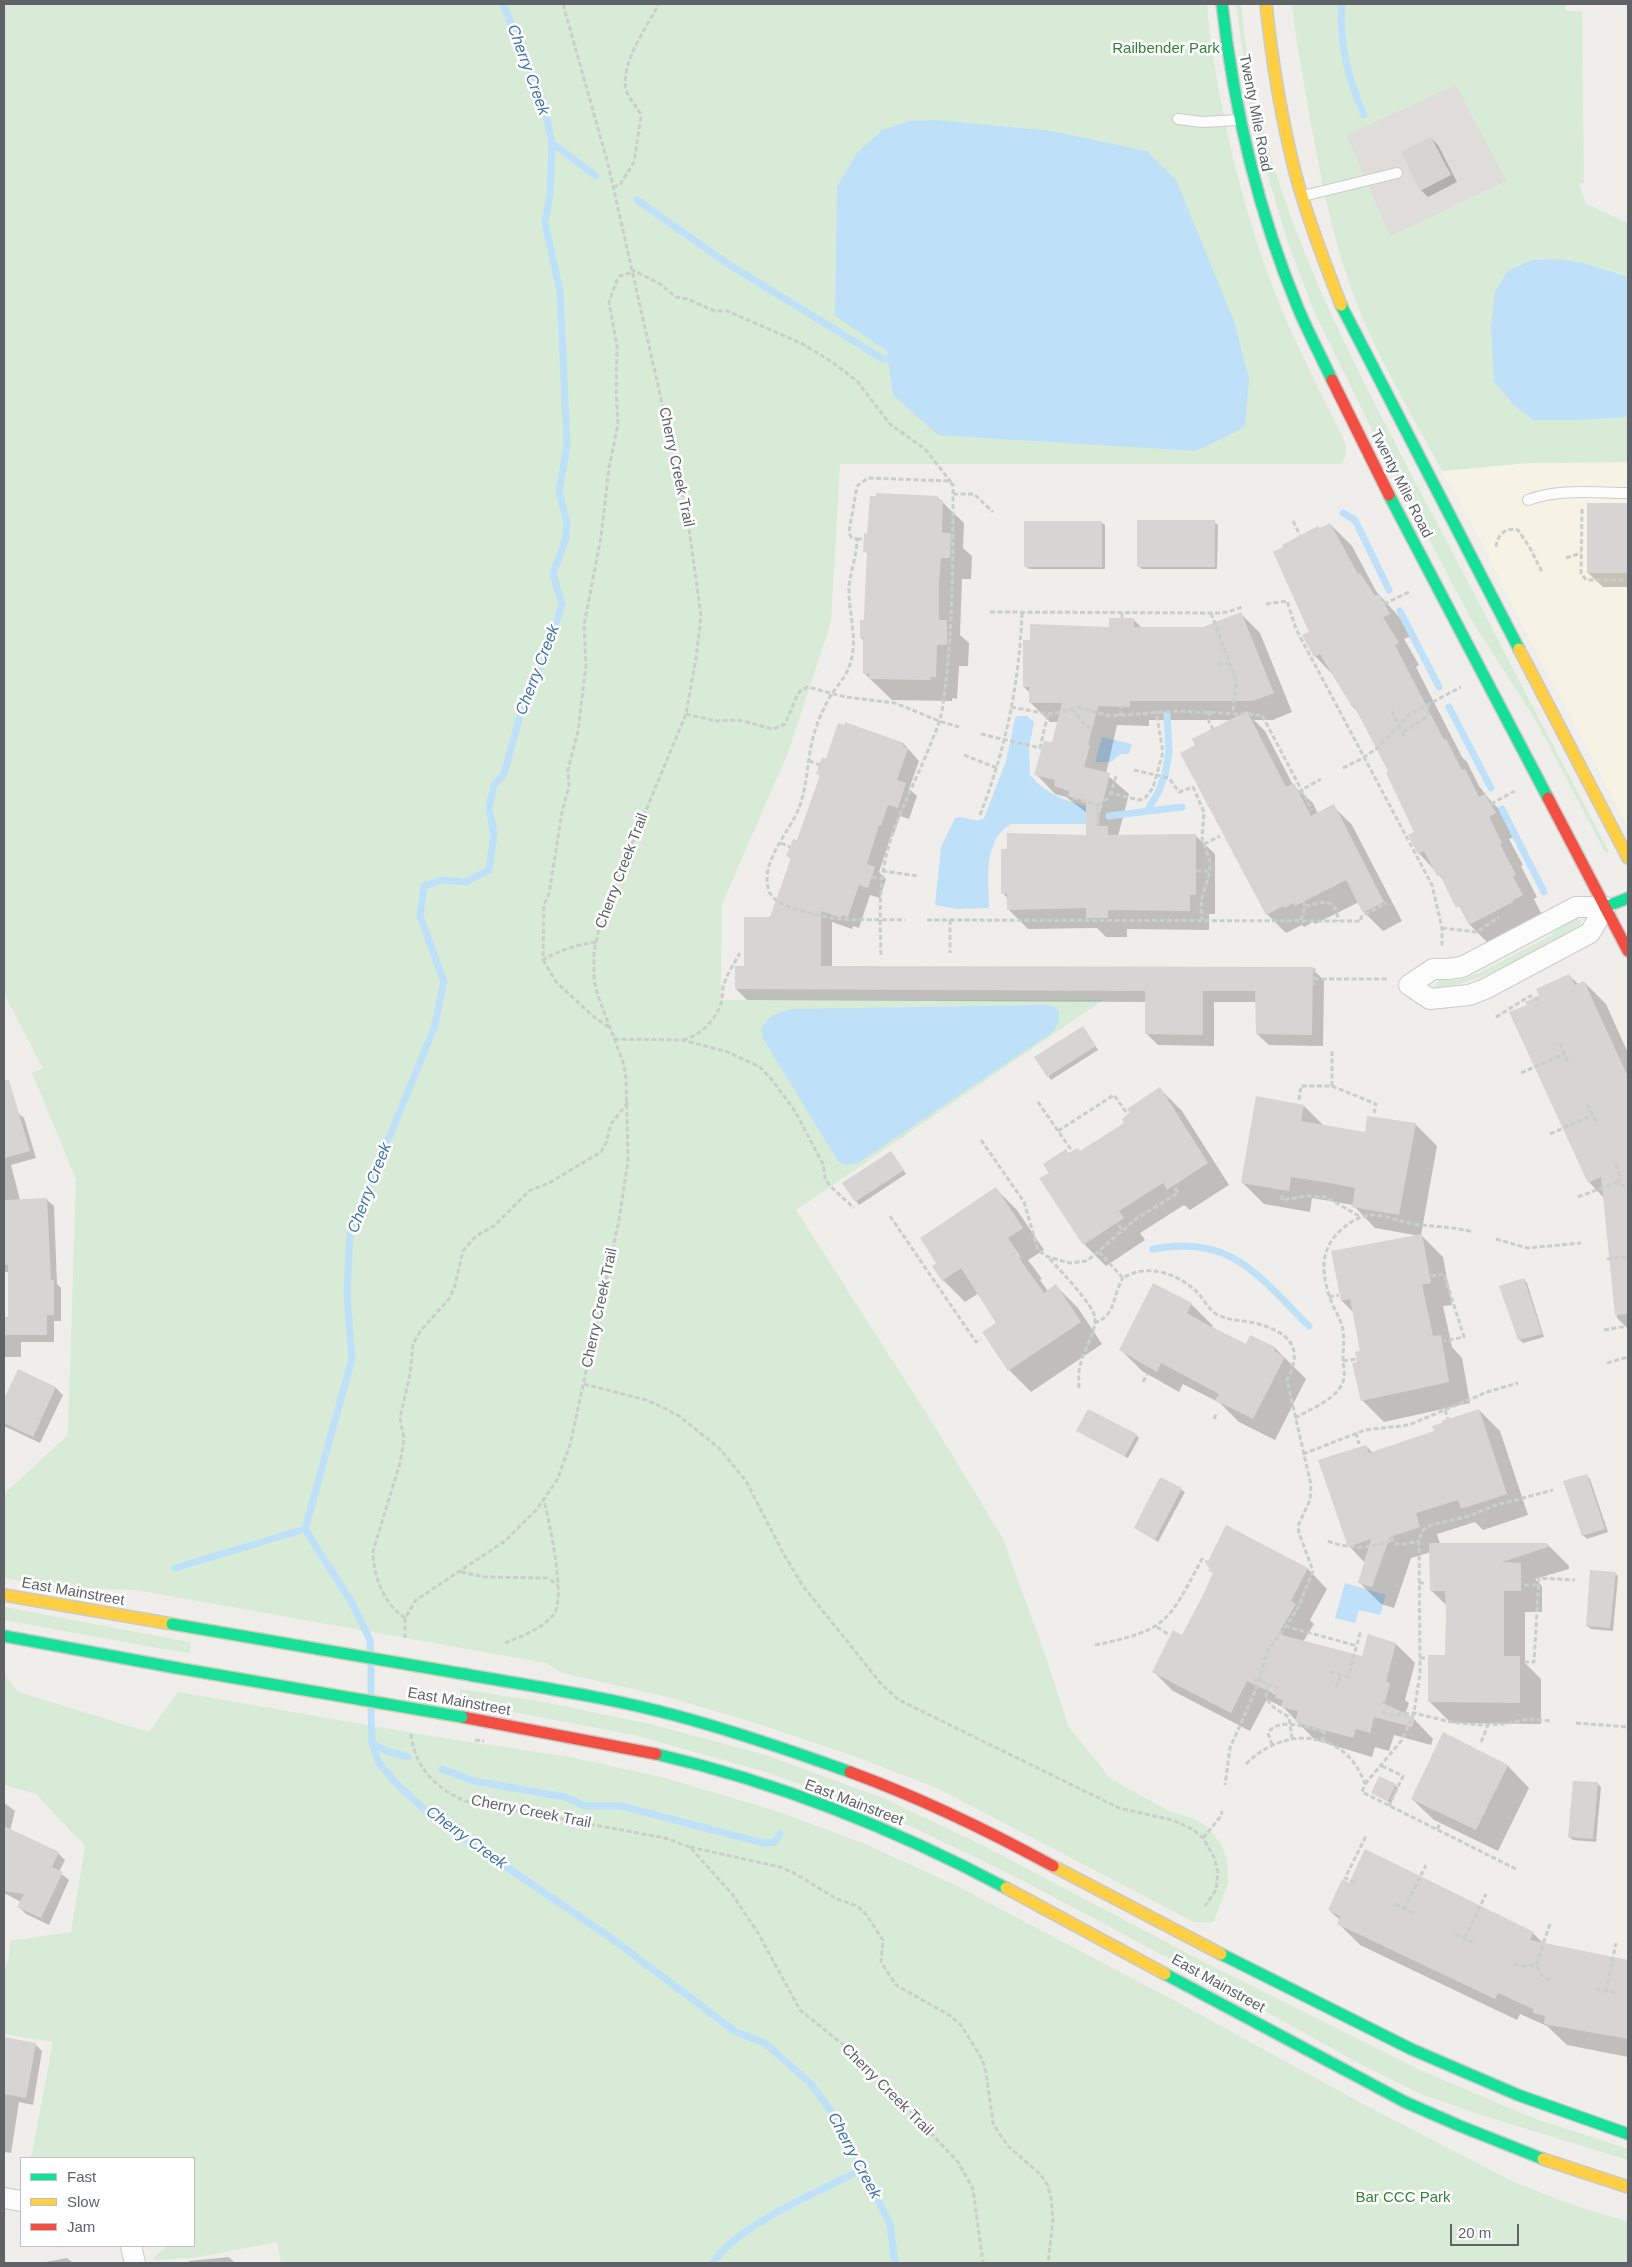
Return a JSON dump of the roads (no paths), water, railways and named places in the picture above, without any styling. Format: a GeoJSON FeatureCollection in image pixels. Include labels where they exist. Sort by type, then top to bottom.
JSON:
{"type":"FeatureCollection","features":[{"type":"Feature","properties":{"kind":"main road","name":"Twenty Mile Road"},"geometry":{"type":"LineString","coordinates":[[1222,4],[1229,65],[1239,120],[1264,216],[1279,263],[1309,334],[1375,468],[1628,951]]}},
{"type":"Feature","properties":{"kind":"main road","name":"Twenty Mile Road"},"geometry":{"type":"LineString","coordinates":[[1266,4],[1279,100],[1302,196],[1319,248],[1348,322],[1628,858]]}},
{"type":"Feature","properties":{"kind":"main road"},"geometry":{"type":"LineString","coordinates":[[1605,907],[1628,898]]}},
{"type":"Feature","properties":{"kind":"main road","name":"East Mainstreet"},"geometry":{"type":"LineString","coordinates":[[4,1595],[611,1700],[673,1715],[788,1748],[884,1785],[986,1830],[1170,1928],[1410,2049],[1518,2096],[1628,2134]]}},
{"type":"Feature","properties":{"kind":"main road","name":"East Mainstreet"},"geometry":{"type":"LineString","coordinates":[[4,1636],[462,1717],[658,1754],[772,1788],[860,1820],[924,1847],[1178,1979],[1367,2083],[1421,2109],[1543,2159],[1628,2187]]}},
{"type":"Feature","properties":{"kind":"street"},"geometry":{"type":"LineString","coordinates":[[1576,906],[1605,907],[1590,934],[1485,988],[1462,996],[1430,999],[1409,985],[1433,968],[1448,969],[1462,967],[1576,906]]}},
{"type":"Feature","properties":{"kind":"street"},"geometry":{"type":"LineString","coordinates":[[4,2198],[20,2201]]}},
{"type":"Feature","properties":{"kind":"street"},"geometry":{"type":"LineString","coordinates":[[131,2247],[135,2263]]}},
{"type":"Feature","properties":{"kind":"lane"},"geometry":{"type":"LineString","coordinates":[[1178,119],[1202,122],[1239,120]]}},
{"type":"Feature","properties":{"kind":"lane"},"geometry":{"type":"LineString","coordinates":[[1302,196],[1397,173]]}},
{"type":"Feature","properties":{"kind":"lane"},"geometry":{"type":"LineString","coordinates":[[1528,500],[1543,494],[1628,492]]}},
{"type":"Feature","properties":{"kind":"water"},"geometry":{"type":"Polygon","coordinates":[[[936,120],[1052,131],[1146,151],[1176,180],[1234,321],[1249,379],[1245,427],[1196,451],[938,435],[893,395],[887,351],[835,316],[837,187],[857,153],[882,130],[910,121],[936,120]]]}},
{"type":"Feature","properties":{"kind":"water"},"geometry":{"type":"Polygon","coordinates":[[[1558,259],[1587,264],[1628,277],[1628,417],[1581,420],[1533,420],[1514,405],[1494,382],[1491,326],[1495,291],[1509,270],[1532,260],[1558,259]]]}},
{"type":"Feature","properties":{"kind":"water"},"geometry":{"type":"Polygon","coordinates":[[[1017,716],[1027,716],[1034,722],[1029,748],[1030,775],[1050,792],[1066,800],[1091,808],[1091,824],[1011,824],[995,840],[991,850],[988,873],[989,908],[957,909],[935,905],[941,847],[955,818],[962,817],[981,820],[984,818],[1006,761],[1017,716]]]}},
{"type":"Feature","properties":{"kind":"water"},"geometry":{"type":"Polygon","coordinates":[[[1102,737],[1132,744],[1129,754],[1121,754],[1111,762],[1095,762],[1102,737]]]}},
{"type":"Feature","properties":{"kind":"water"},"geometry":{"type":"Polygon","coordinates":[[[1049,1005],[1058,1010],[1059,1017],[1057,1026],[1050,1034],[858,1163],[845,1165],[838,1161],[763,1039],[761,1030],[766,1021],[773,1016],[791,1009],[1049,1005]]]}},
{"type":"Feature","properties":{"kind":"water"},"geometry":{"type":"Polygon","coordinates":[[[1345,1583],[1386,1595],[1380,1615],[1359,1610],[1355,1623],[1335,1618],[1345,1583]]]}},
{"type":"Feature","properties":{"kind":"waterway","name":"Cherry Creek"},"geometry":{"type":"LineString","coordinates":[[371,1653],[370,1640],[352,1603],[305,1529],[352,1359],[347,1295],[350,1233],[434,1028],[444,982],[420,916],[424,886],[442,880],[466,882],[489,870],[494,834],[489,808],[494,785],[504,774],[527,691],[546,657],[562,604],[553,574],[566,538],[567,523],[559,492],[567,446],[560,291],[545,223],[550,195],[552,143],[543,100],[503,4]]}},
{"type":"Feature","properties":{"kind":"waterway"},"geometry":{"type":"LineString","coordinates":[[1342,4],[1343,47],[1353,88],[1364,115]]}},
{"type":"Feature","properties":{"kind":"waterway"},"geometry":{"type":"LineString","coordinates":[[552,143],[596,176]]}},
{"type":"Feature","properties":{"kind":"waterway"},"geometry":{"type":"LineString","coordinates":[[637,200],[728,264],[883,359],[897,359]]}},
{"type":"Feature","properties":{"kind":"waterway"},"geometry":{"type":"LineString","coordinates":[[1343,513],[1355,520],[1389,590]]}},
{"type":"Feature","properties":{"kind":"waterway"},"geometry":{"type":"LineString","coordinates":[[1400,611],[1439,687]]}},
{"type":"Feature","properties":{"kind":"waterway"},"geometry":{"type":"LineString","coordinates":[[1449,707],[1491,788]]}},
{"type":"Feature","properties":{"kind":"waterway"},"geometry":{"type":"LineString","coordinates":[[1165,774],[1169,752],[1167,714]]}},
{"type":"Feature","properties":{"kind":"waterway"},"geometry":{"type":"LineString","coordinates":[[1147,811],[1159,791],[1163,779]]}},
{"type":"Feature","properties":{"kind":"waterway"},"geometry":{"type":"LineString","coordinates":[[1109,816],[1182,807]]}},
{"type":"Feature","properties":{"kind":"waterway"},"geometry":{"type":"LineString","coordinates":[[1502,809],[1544,892]]}},
{"type":"Feature","properties":{"kind":"waterway"},"geometry":{"type":"LineString","coordinates":[[1153,1249],[1180,1246],[1204,1248],[1224,1254],[1242,1263],[1258,1276],[1309,1326]]}},
{"type":"Feature","properties":{"kind":"waterway"},"geometry":{"type":"LineString","coordinates":[[175,1568],[305,1529]]}},
{"type":"Feature","properties":{"kind":"waterway","name":"Cherry Creek"},"geometry":{"type":"LineString","coordinates":[[371,1664],[371,1695]]}},
{"type":"Feature","properties":{"kind":"waterway","name":"Cherry Creek"},"geometry":{"type":"LineString","coordinates":[[371,1706],[372,1743],[379,1763],[395,1782],[430,1815],[611,1938],[736,2032],[765,2043],[811,2084],[839,2122],[890,2224],[895,2263]]}},
{"type":"Feature","properties":{"kind":"waterway"},"geometry":{"type":"LineString","coordinates":[[372,1743],[386,1751],[408,1757]]}},
{"type":"Feature","properties":{"kind":"waterway"},"geometry":{"type":"LineString","coordinates":[[442,1769],[474,1781],[565,1797],[585,1806],[621,1806],[763,1843],[775,1842],[780,1834]]}},
{"type":"Feature","properties":{"kind":"waterway"},"geometry":{"type":"LineString","coordinates":[[713,2263],[724,2249],[760,2222],[863,2169]]}},
{"type":"Feature","properties":{"kind":"park label","name":"Railbender Park"},"geometry":{"type":"Point","coordinates":[1166,49]}},
{"type":"Feature","properties":{"kind":"park label","name":"Bar CCC Park"},"geometry":{"type":"Point","coordinates":[1403,2198]}}]}
